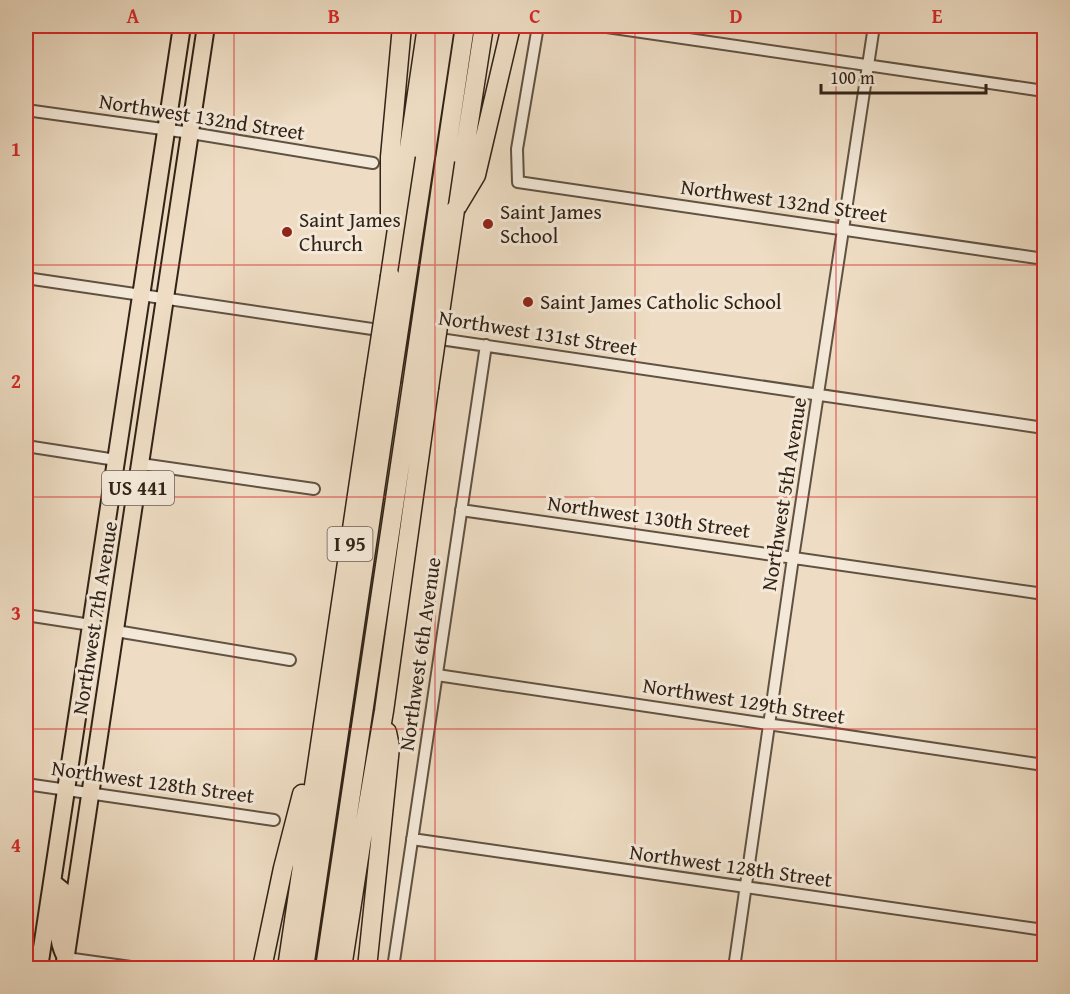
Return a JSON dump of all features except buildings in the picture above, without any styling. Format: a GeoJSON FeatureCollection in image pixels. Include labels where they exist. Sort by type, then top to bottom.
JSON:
{"type":"FeatureCollection","features":[{"type":"Feature","properties":{"kind":"highway"},"geometry":{"type":"LineString","coordinates":[[304,969],[383,381],[399,158],[402,26]]}},
{"type":"Feature","properties":{"kind":"highway","name":"I 95"},"geometry":{"type":"LineString","coordinates":[[287,969],[325,708],[383,381],[399,158],[427,26]]}},
{"type":"Feature","properties":{"kind":"highway"},"geometry":{"type":"LineString","coordinates":[[399,158],[445,26]]}},
{"type":"Feature","properties":{"kind":"highway"},"geometry":{"type":"LineString","coordinates":[[462,164],[465,26]]}},
{"type":"Feature","properties":{"kind":"highway"},"geometry":{"type":"LineString","coordinates":[[342,969],[384,711],[420,387],[455,210],[484,26]]}},
{"type":"Feature","properties":{"kind":"highway"},"geometry":{"type":"LineString","coordinates":[[325,969],[420,387],[462,164],[511,26]]}},
{"type":"Feature","properties":{"kind":"highway"},"geometry":{"type":"LineString","coordinates":[[262,969],[283,868],[325,708]]}},
{"type":"Feature","properties":{"kind":"highway"},"geometry":{"type":"LineString","coordinates":[[367,969],[390,747],[384,711]]}},
{"type":"Feature","properties":{"kind":"main road","name":"Northwest 7th Avenue"},"geometry":{"type":"LineString","coordinates":[[35,958],[52,882],[182,26]]}},
{"type":"Feature","properties":{"kind":"main road","name":"Northwest 7th Avenue"},"geometry":{"type":"LineString","coordinates":[[65,964],[206,26]]}},
{"type":"Feature","properties":{"kind":"main road"},"geometry":{"type":"LineString","coordinates":[[116,460],[127,468],[135,503]]}},
{"type":"Feature","properties":{"kind":"main road"},"geometry":{"type":"LineString","coordinates":[[97,586],[116,630]]}},
{"type":"Feature","properties":{"kind":"main road"},"geometry":{"type":"LineString","coordinates":[[91,625],[106,646],[110,666]]}},
{"type":"Feature","properties":{"kind":"main road"},"geometry":{"type":"LineString","coordinates":[[52,882],[63,891],[57,931],[65,964]]}},
{"type":"Feature","properties":{"kind":"street","name":"Northwest 132nd Street"},"geometry":{"type":"LineString","coordinates":[[538,26],[517,149],[518,182],[1044,259]]}},
{"type":"Feature","properties":{"kind":"street"},"geometry":{"type":"LineString","coordinates":[[600,26],[1044,91]]}},
{"type":"Feature","properties":{"kind":"street","name":"Northwest 5th Avenue"},"geometry":{"type":"LineString","coordinates":[[734,969],[793,558],[874,26]]}},
{"type":"Feature","properties":{"kind":"street","name":"Northwest 132nd Street"},"geometry":{"type":"LineString","coordinates":[[26,110],[165,131],[399,158]]}},
{"type":"Feature","properties":{"kind":"street","name":"Northwest 131st Street"},"geometry":{"type":"LineString","coordinates":[[26,278],[1044,428]]}},
{"type":"Feature","properties":{"kind":"street","name":"Northwest 6th Avenue"},"geometry":{"type":"LineString","coordinates":[[393,969],[486,345]]}},
{"type":"Feature","properties":{"kind":"street"},"geometry":{"type":"LineString","coordinates":[[26,446],[116,460]]}},
{"type":"Feature","properties":{"kind":"street"},"geometry":{"type":"LineString","coordinates":[[141,464],[314,489]]}},
{"type":"Feature","properties":{"kind":"street","name":"Northwest 130th Street"},"geometry":{"type":"LineString","coordinates":[[461,510],[1044,594]]}},
{"type":"Feature","properties":{"kind":"street"},"geometry":{"type":"LineString","coordinates":[[26,615],[91,625]]}},
{"type":"Feature","properties":{"kind":"street"},"geometry":{"type":"LineString","coordinates":[[116,630],[290,660]]}},
{"type":"Feature","properties":{"kind":"street","name":"Northwest 129th Street"},"geometry":{"type":"LineString","coordinates":[[437,675],[1044,765]]}},
{"type":"Feature","properties":{"kind":"street","name":"Northwest 128th Street"},"geometry":{"type":"LineString","coordinates":[[26,784],[274,819]]}},
{"type":"Feature","properties":{"kind":"street","name":"Northwest 128th Street"},"geometry":{"type":"LineString","coordinates":[[412,839],[1044,930]]}},
{"type":"Feature","properties":{"kind":"street"},"geometry":{"type":"LineString","coordinates":[[65,964],[138,969]]}},
{"type":"Feature","properties":{"kind":"place","name":"Saint James School"},"geometry":{"type":"Point","coordinates":[488,224]}},
{"type":"Feature","properties":{"kind":"place","name":"Saint James Church"},"geometry":{"type":"Point","coordinates":[287,232]}},
{"type":"Feature","properties":{"kind":"place","name":"Saint James Catholic School"},"geometry":{"type":"Point","coordinates":[528,302]}}]}
